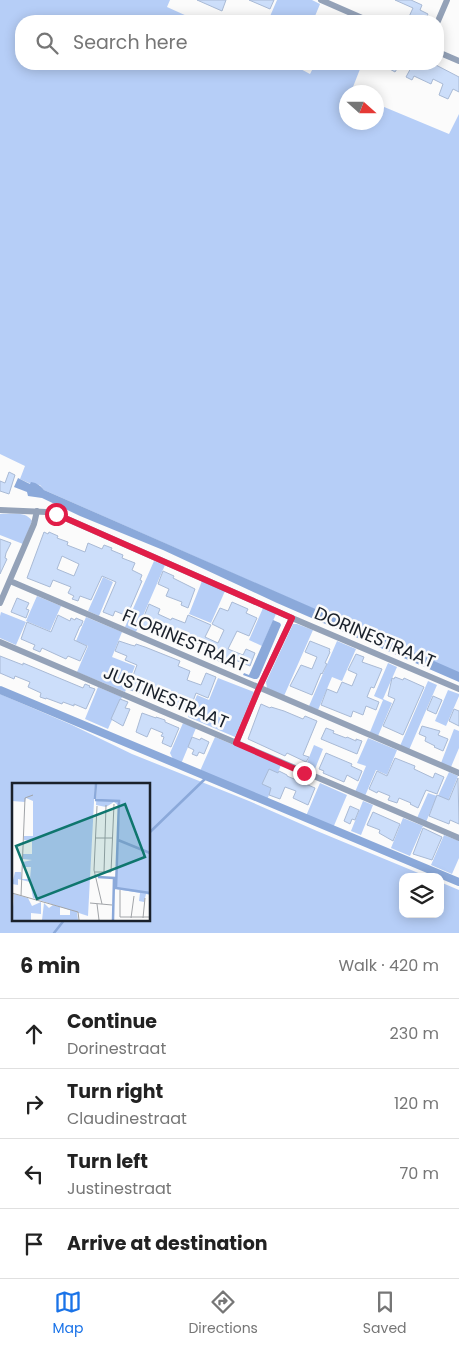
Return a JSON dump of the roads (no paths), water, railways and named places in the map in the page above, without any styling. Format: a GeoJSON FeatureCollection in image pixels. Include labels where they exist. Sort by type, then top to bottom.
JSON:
{"type":"FeatureCollection","features":[{"type":"Feature","properties":{"kind":"street"},"geometry":{"type":"LineString","coordinates":[[321,0],[330,2],[357,15]]}},
{"type":"Feature","properties":{"kind":"street"},"geometry":{"type":"LineString","coordinates":[[441,15],[447,0]]}},
{"type":"Feature","properties":{"kind":"street"},"geometry":{"type":"LineString","coordinates":[[444,55],[459,61]]}},
{"type":"Feature","properties":{"kind":"street","name":"DORINESTRAAT"},"geometry":{"type":"LineString","coordinates":[[0,510],[37,511],[56,514],[459,689]]}},
{"type":"Feature","properties":{"kind":"street"},"geometry":{"type":"LineString","coordinates":[[0,603],[34,524],[37,511]]}},
{"type":"Feature","properties":{"kind":"street","name":"FLORINESTRAAT"},"geometry":{"type":"LineString","coordinates":[[10,581],[459,773]]}},
{"type":"Feature","properties":{"kind":"street"},"geometry":{"type":"LineString","coordinates":[[236,743],[292,618]]}},
{"type":"Feature","properties":{"kind":"street","name":"JUSTINESTRAAT"},"geometry":{"type":"LineString","coordinates":[[0,642],[459,838]]}},
{"type":"Feature","properties":{"kind":"waterway"},"geometry":{"type":"LineString","coordinates":[[0,690],[459,882]]}},
{"type":"Feature","properties":{"kind":"waterway"},"geometry":{"type":"LineString","coordinates":[[150,832],[207,777]]}},
{"type":"Feature","properties":{"kind":"waterway"},"geometry":{"type":"LineString","coordinates":[[54,933],[63,921]]}}]}
